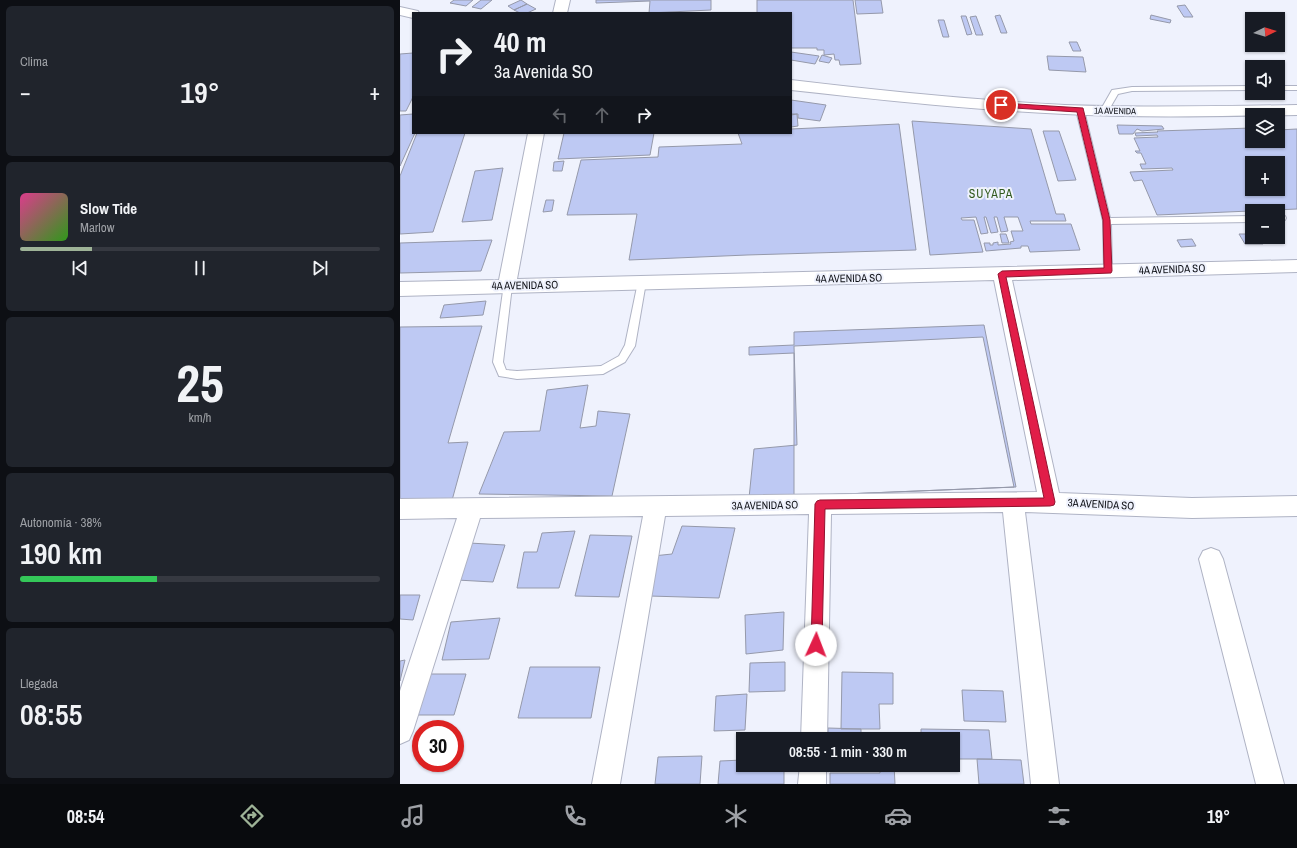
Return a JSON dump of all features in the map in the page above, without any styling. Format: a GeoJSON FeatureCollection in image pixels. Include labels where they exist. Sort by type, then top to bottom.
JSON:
{"type":"FeatureCollection","features":[{"type":"Feature","properties":{"kind":"street"},"geometry":{"type":"LineString","coordinates":[[560,12],[563,0]]}},
{"type":"Feature","properties":{"kind":"street"},"geometry":{"type":"LineString","coordinates":[[400,11],[412,14]]}},
{"type":"Feature","properties":{"kind":"street","name":"1A AVENIDA"},"geometry":{"type":"LineString","coordinates":[[792,85],[892,97],[1080,110],[1297,110]]}},
{"type":"Feature","properties":{"kind":"street"},"geometry":{"type":"LineString","coordinates":[[507,286],[536,134]]}},
{"type":"Feature","properties":{"kind":"street","name":"4A AVENIDA SO"},"geometry":{"type":"LineString","coordinates":[[400,289],[1297,266]]}},
{"type":"Feature","properties":{"kind":"street"},"geometry":{"type":"LineString","coordinates":[[1002,274],[1050,502]]}},
{"type":"Feature","properties":{"kind":"street"},"geometry":{"type":"LineString","coordinates":[[1012,502],[1045,784]]}},
{"type":"Feature","properties":{"kind":"street","name":"3A AVENIDA SO"},"geometry":{"type":"LineString","coordinates":[[400,509],[1012,502],[1050,502],[1192,508],[1297,506]]}},
{"type":"Feature","properties":{"kind":"street"},"geometry":{"type":"LineString","coordinates":[[814,732],[820,504]]}},
{"type":"Feature","properties":{"kind":"street"},"geometry":{"type":"LineString","coordinates":[[606,784],[656,506]]}},
{"type":"Feature","properties":{"kind":"street"},"geometry":{"type":"LineString","coordinates":[[400,731],[472,508]]}},
{"type":"Feature","properties":{"kind":"street"},"geometry":{"type":"LineString","coordinates":[[1211,558],[1270,784]]}},
{"type":"Feature","properties":{"kind":"street"},"geometry":{"type":"LineString","coordinates":[[812,784],[813,772]]}},
{"type":"Feature","properties":{"kind":"lane"},"geometry":{"type":"LineString","coordinates":[[1104,111],[1115,92],[1132,89],[1245,88]]}},
{"type":"Feature","properties":{"kind":"lane"},"geometry":{"type":"LineString","coordinates":[[1285,88],[1297,88]]}},
{"type":"Feature","properties":{"kind":"lane"},"geometry":{"type":"LineString","coordinates":[[1080,110],[1107,220],[1108,271]]}},
{"type":"Feature","properties":{"kind":"lane"},"geometry":{"type":"LineString","coordinates":[[1107,220],[1245,218]]}},
{"type":"Feature","properties":{"kind":"lane"},"geometry":{"type":"LineString","coordinates":[[507,286],[498,362],[502,373],[517,375],[603,370],[622,359],[630,346],[642,282]]}},
{"type":"Feature","properties":{"kind":"building"},"geometry":{"type":"Polygon","coordinates":[[[454,0],[473,0],[466,6],[450,3],[454,0]]]}},
{"type":"Feature","properties":{"kind":"building"},"geometry":{"type":"Polygon","coordinates":[[[481,0],[492,0],[481,9],[472,7],[481,0]]]}},
{"type":"Feature","properties":{"kind":"building"},"geometry":{"type":"Polygon","coordinates":[[[521,0],[527,4],[514,10],[508,6],[521,0]]]}},
{"type":"Feature","properties":{"kind":"building"},"geometry":{"type":"Polygon","coordinates":[[[596,0],[711,0],[711,10],[649,12],[650,1],[596,3],[596,0]]]}},
{"type":"Feature","properties":{"kind":"building"},"geometry":{"type":"Polygon","coordinates":[[[757,0],[853,0],[861,64],[840,65],[839,60],[835,60],[834,54],[824,55],[824,50],[817,50],[817,48],[792,48],[792,12],[757,12],[757,0]]]}},
{"type":"Feature","properties":{"kind":"building"},"geometry":{"type":"Polygon","coordinates":[[[855,0],[881,0],[883,13],[857,14],[855,0]]]}},
{"type":"Feature","properties":{"kind":"building"},"geometry":{"type":"Polygon","coordinates":[[[527,4],[536,9],[529,12],[518,12],[514,10],[527,4]]]}},
{"type":"Feature","properties":{"kind":"building"},"geometry":{"type":"Polygon","coordinates":[[[1185,5],[1193,17],[1184,17],[1177,6],[1185,5]]]}},
{"type":"Feature","properties":{"kind":"building"},"geometry":{"type":"Polygon","coordinates":[[[1000,15],[1007,33],[1001,33],[995,16],[1000,15]]]}},
{"type":"Feature","properties":{"kind":"building"},"geometry":{"type":"Polygon","coordinates":[[[1151,15],[1171,20],[1170,23],[1150,19],[1151,15]]]}},
{"type":"Feature","properties":{"kind":"building"},"geometry":{"type":"Polygon","coordinates":[[[961,16],[966,16],[972,34],[967,35],[961,16]]]}},
{"type":"Feature","properties":{"kind":"building"},"geometry":{"type":"Polygon","coordinates":[[[976,16],[983,35],[976,35],[970,17],[976,16]]]}},
{"type":"Feature","properties":{"kind":"building"},"geometry":{"type":"Polygon","coordinates":[[[938,20],[944,20],[949,37],[943,37],[938,20]]]}},
{"type":"Feature","properties":{"kind":"building"},"geometry":{"type":"Polygon","coordinates":[[[1069,42],[1077,42],[1081,51],[1073,51],[1069,42]]]}},
{"type":"Feature","properties":{"kind":"building"},"geometry":{"type":"Polygon","coordinates":[[[792,52],[819,56],[815,64],[792,60],[792,52]]]}},
{"type":"Feature","properties":{"kind":"building"},"geometry":{"type":"Polygon","coordinates":[[[412,53],[412,99],[406,111],[400,111],[400,54],[412,53]]]}},
{"type":"Feature","properties":{"kind":"building"},"geometry":{"type":"Polygon","coordinates":[[[822,55],[832,58],[829,63],[819,61],[822,55]]]}},
{"type":"Feature","properties":{"kind":"building"},"geometry":{"type":"Polygon","coordinates":[[[1047,56],[1083,57],[1086,72],[1049,70],[1047,56]]]}},
{"type":"Feature","properties":{"kind":"building"},"geometry":{"type":"Polygon","coordinates":[[[792,100],[826,105],[820,121],[798,118],[798,114],[792,114],[792,100]]]}},
{"type":"Feature","properties":{"kind":"building"},"geometry":{"type":"Polygon","coordinates":[[[412,114],[412,134],[415,134],[400,166],[400,115],[412,114]]]}},
{"type":"Feature","properties":{"kind":"building"},"geometry":{"type":"Polygon","coordinates":[[[797,114],[798,126],[792,127],[792,115],[797,114]]]}},
{"type":"Feature","properties":{"kind":"building"},"geometry":{"type":"Polygon","coordinates":[[[912,121],[1031,129],[1056,214],[1064,214],[1066,221],[1030,221],[1031,224],[1071,224],[1080,250],[1030,252],[1028,246],[1021,246],[1021,248],[986,251],[984,243],[990,243],[990,245],[998,242],[998,245],[1011,244],[1010,242],[1014,241],[1011,231],[1023,231],[1018,217],[1004,217],[1008,231],[1001,232],[997,217],[994,217],[998,232],[991,233],[986,217],[984,217],[988,233],[981,234],[976,217],[961,218],[962,220],[974,220],[983,252],[930,255],[912,121]]]}},
{"type":"Feature","properties":{"kind":"building"},"geometry":{"type":"Polygon","coordinates":[[[899,124],[916,250],[629,260],[637,214],[567,215],[581,160],[658,157],[659,147],[742,144],[738,134],[792,134],[792,129],[899,124]]]}},
{"type":"Feature","properties":{"kind":"building"},"geometry":{"type":"Polygon","coordinates":[[[1117,125],[1162,126],[1164,129],[1142,131],[1137,129],[1133,134],[1119,134],[1117,125]]]}},
{"type":"Feature","properties":{"kind":"building"},"geometry":{"type":"Polygon","coordinates":[[[1245,128],[1245,148],[1285,148],[1285,130],[1297,129],[1297,209],[1285,210],[1285,204],[1245,204],[1245,211],[1157,215],[1142,180],[1134,181],[1130,172],[1173,170],[1172,168],[1142,169],[1140,164],[1146,164],[1141,153],[1137,153],[1135,151],[1140,151],[1134,138],[1158,137],[1157,135],[1136,136],[1135,133],[1158,132],[1157,131],[1245,128]]]}},
{"type":"Feature","properties":{"kind":"building"},"geometry":{"type":"Polygon","coordinates":[[[1043,131],[1059,131],[1076,180],[1058,181],[1043,131]]]}},
{"type":"Feature","properties":{"kind":"building"},"geometry":{"type":"Polygon","coordinates":[[[417,134],[465,134],[433,232],[400,234],[400,176],[417,134]]]}},
{"type":"Feature","properties":{"kind":"building"},"geometry":{"type":"Polygon","coordinates":[[[564,134],[654,134],[650,155],[558,159],[564,134]]]}},
{"type":"Feature","properties":{"kind":"building"},"geometry":{"type":"Polygon","coordinates":[[[564,161],[562,171],[553,171],[554,162],[564,161]]]}},
{"type":"Feature","properties":{"kind":"building"},"geometry":{"type":"Polygon","coordinates":[[[503,168],[492,220],[462,222],[475,171],[503,168]]]}},
{"type":"Feature","properties":{"kind":"building"},"geometry":{"type":"Polygon","coordinates":[[[546,200],[554,200],[552,211],[543,212],[546,200]]]}},
{"type":"Feature","properties":{"kind":"building"},"geometry":{"type":"Polygon","coordinates":[[[1000,234],[1006,234],[1009,243],[1002,243],[1000,234]]]}},
{"type":"Feature","properties":{"kind":"building"},"geometry":{"type":"Polygon","coordinates":[[[1239,234],[1245,234],[1245,244],[1239,234]]]}},
{"type":"Feature","properties":{"kind":"building"},"geometry":{"type":"Polygon","coordinates":[[[1192,239],[1196,246],[1181,247],[1177,240],[1192,239]]]}},
{"type":"Feature","properties":{"kind":"building"},"geometry":{"type":"Polygon","coordinates":[[[492,240],[481,271],[400,273],[400,243],[492,240]]]}},
{"type":"Feature","properties":{"kind":"building"},"geometry":{"type":"Polygon","coordinates":[[[486,301],[483,315],[440,318],[444,305],[486,301]]]}},
{"type":"Feature","properties":{"kind":"building"},"geometry":{"type":"Polygon","coordinates":[[[984,325],[1016,487],[794,496],[794,353],[749,355],[749,347],[794,345],[794,332],[984,325]]]}},
{"type":"Feature","properties":{"kind":"building"},"geometry":{"type":"Polygon","coordinates":[[[482,326],[448,443],[468,442],[451,504],[400,505],[400,327],[482,326]]]}},
{"type":"Feature","properties":{"kind":"building"},"geometry":{"type":"Polygon","coordinates":[[[983,337],[1014,487],[749,498],[754,449],[797,445],[794,346],[983,337]]]}},
{"type":"Feature","properties":{"kind":"building"},"geometry":{"type":"Polygon","coordinates":[[[588,385],[580,428],[596,426],[598,411],[630,414],[612,496],[479,494],[504,432],[540,431],[547,390],[588,385]]]}},
{"type":"Feature","properties":{"kind":"building"},"geometry":{"type":"Polygon","coordinates":[[[682,526],[735,528],[719,598],[649,596],[653,556],[672,554],[682,526]]]}},
{"type":"Feature","properties":{"kind":"building"},"geometry":{"type":"Polygon","coordinates":[[[575,531],[559,588],[517,588],[524,552],[537,552],[542,533],[575,531]]]}},
{"type":"Feature","properties":{"kind":"building"},"geometry":{"type":"Polygon","coordinates":[[[590,535],[632,536],[619,597],[575,596],[590,535]]]}},
{"type":"Feature","properties":{"kind":"building"},"geometry":{"type":"Polygon","coordinates":[[[469,543],[505,545],[493,582],[457,580],[469,543]]]}},
{"type":"Feature","properties":{"kind":"building"},"geometry":{"type":"Polygon","coordinates":[[[400,595],[420,595],[413,620],[400,619],[400,595]]]}},
{"type":"Feature","properties":{"kind":"building"},"geometry":{"type":"Polygon","coordinates":[[[784,612],[783,650],[746,654],[745,615],[784,612]]]}},
{"type":"Feature","properties":{"kind":"building"},"geometry":{"type":"Polygon","coordinates":[[[500,618],[489,659],[442,660],[451,622],[500,618]]]}},
{"type":"Feature","properties":{"kind":"building"},"geometry":{"type":"Polygon","coordinates":[[[405,660],[400,681],[400,661],[405,660]]]}},
{"type":"Feature","properties":{"kind":"building"},"geometry":{"type":"Polygon","coordinates":[[[785,662],[785,691],[749,692],[750,663],[785,662]]]}},
{"type":"Feature","properties":{"kind":"building"},"geometry":{"type":"Polygon","coordinates":[[[530,667],[600,667],[591,718],[518,718],[530,667]]]}},
{"type":"Feature","properties":{"kind":"building"},"geometry":{"type":"Polygon","coordinates":[[[842,672],[893,673],[893,704],[879,704],[880,729],[841,729],[842,672]]]}},
{"type":"Feature","properties":{"kind":"building"},"geometry":{"type":"Polygon","coordinates":[[[429,674],[466,674],[454,715],[416,715],[429,674]]]}},
{"type":"Feature","properties":{"kind":"building"},"geometry":{"type":"Polygon","coordinates":[[[962,690],[1003,691],[1006,722],[964,721],[962,690]]]}},
{"type":"Feature","properties":{"kind":"building"},"geometry":{"type":"Polygon","coordinates":[[[747,694],[745,730],[714,731],[716,696],[747,694]]]}},
{"type":"Feature","properties":{"kind":"building"},"geometry":{"type":"Polygon","coordinates":[[[828,728],[861,729],[861,732],[828,732],[828,728]]]}},
{"type":"Feature","properties":{"kind":"building"},"geometry":{"type":"Polygon","coordinates":[[[921,729],[989,730],[992,759],[960,759],[960,732],[921,732],[921,729]]]}},
{"type":"Feature","properties":{"kind":"building"},"geometry":{"type":"Polygon","coordinates":[[[702,756],[700,784],[655,784],[658,757],[702,756]]]}},
{"type":"Feature","properties":{"kind":"building"},"geometry":{"type":"Polygon","coordinates":[[[977,759],[1021,760],[1024,784],[979,784],[977,759]]]}},
{"type":"Feature","properties":{"kind":"building"},"geometry":{"type":"Polygon","coordinates":[[[736,760],[736,772],[784,772],[784,784],[718,784],[720,761],[736,760]]]}},
{"type":"Feature","properties":{"kind":"building"},"geometry":{"type":"Polygon","coordinates":[[[894,772],[895,784],[830,784],[830,773],[894,772]]]}},
{"type":"Feature","properties":{"kind":"district","name":"SUYAPA"},"geometry":{"type":"Point","coordinates":[991,194]}},
{"type":"Feature","properties":{"kind":"route"},"geometry":{"type":"LineString","coordinates":[[816,645],[820,504],[1050,502],[1002,274],[1108,271],[1107,220],[1080,110],[1001,105]]}}]}
